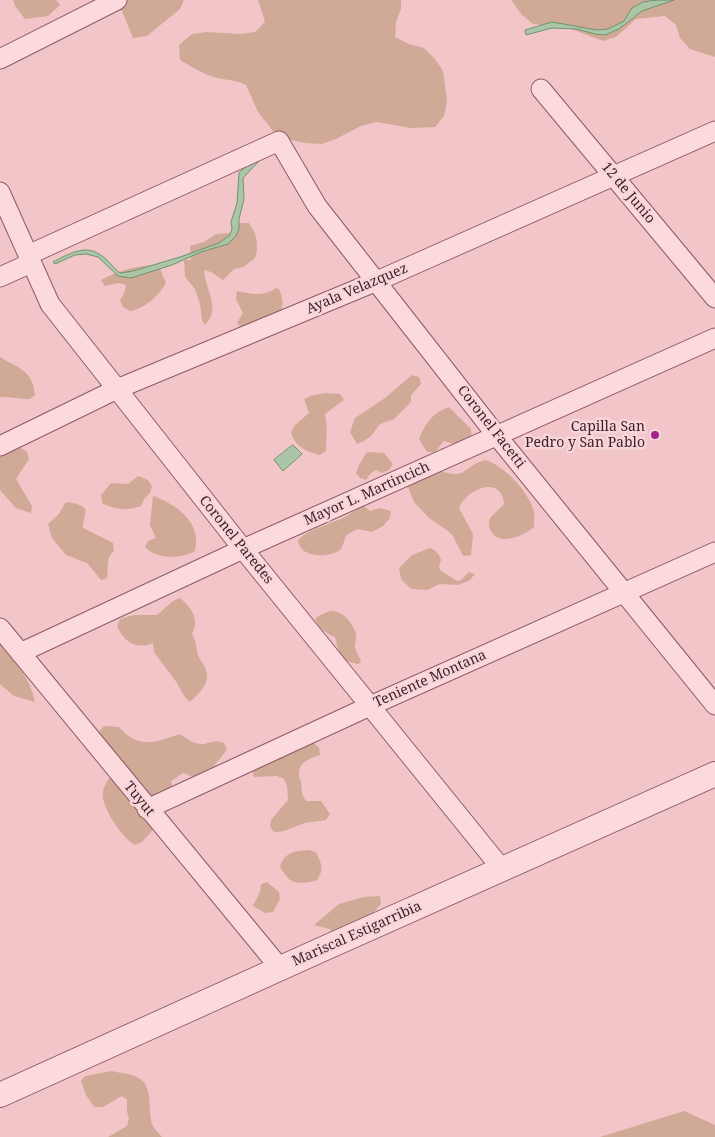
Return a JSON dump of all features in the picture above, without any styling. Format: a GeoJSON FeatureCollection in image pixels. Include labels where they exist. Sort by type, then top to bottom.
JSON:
{"type":"FeatureCollection","features":[{"type":"Feature","properties":{"kind":"street"},"geometry":{"type":"LineString","coordinates":[[0,60],[117,0]]}},
{"type":"Feature","properties":{"kind":"street","name":"12 de Junio"},"geometry":{"type":"LineString","coordinates":[[541,88],[715,298]]}},
{"type":"Feature","properties":{"kind":"street","name":"Ayala Velazquez"},"geometry":{"type":"LineString","coordinates":[[0,446],[117,390],[376,281],[715,132]]}},
{"type":"Feature","properties":{"kind":"street","name":"Coronel Facetti"},"geometry":{"type":"LineString","coordinates":[[30,259],[279,141],[317,206],[497,436],[715,705]]}},
{"type":"Feature","properties":{"kind":"street","name":"Coronel Paredes"},"geometry":{"type":"LineString","coordinates":[[0,192],[50,304],[243,549],[502,869]]}},
{"type":"Feature","properties":{"kind":"street"},"geometry":{"type":"LineString","coordinates":[[0,277],[30,259]]}},
{"type":"Feature","properties":{"kind":"street","name":"Mayor L. Martincich"},"geometry":{"type":"LineString","coordinates":[[20,653],[243,549],[715,338]]}},
{"type":"Feature","properties":{"kind":"street","name":"Teniente Montana"},"geometry":{"type":"LineString","coordinates":[[147,809],[370,706],[715,552]]}},
{"type":"Feature","properties":{"kind":"street","name":"Tuyut"},"geometry":{"type":"LineString","coordinates":[[0,628],[147,809],[280,968]]}},
{"type":"Feature","properties":{"kind":"street","name":"Mariscal Estigarribia"},"geometry":{"type":"LineString","coordinates":[[0,1095],[715,774]]}},
{"type":"Feature","properties":{"kind":"shaded area"},"geometry":{"type":"Polygon","coordinates":[[[13,0],[56,0],[60,5],[48,16],[25,19],[15,6],[13,0]]]}},
{"type":"Feature","properties":{"kind":"shaded area"},"geometry":{"type":"Polygon","coordinates":[[[114,0],[184,0],[180,9],[147,36],[133,38],[122,11],[114,0]]]}},
{"type":"Feature","properties":{"kind":"shaded area"},"geometry":{"type":"Polygon","coordinates":[[[258,0],[401,0],[395,37],[409,44],[424,48],[443,71],[447,101],[444,116],[435,127],[410,128],[377,122],[361,126],[322,144],[306,143],[277,136],[258,112],[246,85],[208,75],[180,60],[179,45],[192,34],[206,32],[240,34],[255,32],[265,22],[258,0]]]}},
{"type":"Feature","properties":{"kind":"shaded area"},"geometry":{"type":"Polygon","coordinates":[[[511,0],[715,0],[715,57],[690,49],[680,38],[676,25],[665,16],[636,19],[616,37],[603,41],[563,26],[533,24],[522,15],[511,0]]]}},
{"type":"Feature","properties":{"kind":"shaded area"},"geometry":{"type":"Polygon","coordinates":[[[674,0],[642,11],[619,29],[605,35],[577,29],[552,28],[526,35],[525,30],[552,22],[597,30],[608,29],[624,21],[632,8],[643,2],[674,0]]]}},
{"type":"Feature","properties":{"kind":"shaded area"},"geometry":{"type":"Polygon","coordinates":[[[256,158],[262,158],[243,178],[244,199],[239,219],[239,229],[236,236],[228,244],[131,278],[118,276],[98,257],[86,254],[75,255],[55,264],[53,262],[64,256],[87,250],[102,256],[120,273],[180,257],[219,243],[230,235],[232,229],[231,222],[237,203],[239,173],[256,158]]]}},
{"type":"Feature","properties":{"kind":"shaded area"},"geometry":{"type":"Polygon","coordinates":[[[241,223],[249,223],[254,231],[257,245],[255,258],[243,267],[234,269],[223,280],[204,270],[212,305],[210,319],[205,325],[202,320],[200,304],[195,289],[185,277],[184,260],[191,260],[190,246],[204,242],[216,234],[230,233],[241,223]]]}},
{"type":"Feature","properties":{"kind":"shaded area"},"geometry":{"type":"Polygon","coordinates":[[[154,265],[160,269],[166,283],[151,301],[135,310],[130,311],[123,307],[120,300],[126,285],[119,283],[105,286],[101,280],[140,266],[154,265]]]}},
{"type":"Feature","properties":{"kind":"shaded area"},"geometry":{"type":"Polygon","coordinates":[[[276,288],[279,289],[282,300],[280,312],[242,328],[237,323],[243,313],[236,299],[237,291],[262,294],[276,288]]]}},
{"type":"Feature","properties":{"kind":"shaded area"},"geometry":{"type":"Polygon","coordinates":[[[0,357],[28,375],[34,387],[35,395],[30,399],[0,397],[0,357]]]}},
{"type":"Feature","properties":{"kind":"shaded area"},"geometry":{"type":"Polygon","coordinates":[[[412,375],[419,377],[421,384],[411,395],[411,402],[394,419],[380,424],[371,436],[357,444],[350,432],[355,418],[385,398],[412,375]]]}},
{"type":"Feature","properties":{"kind":"shaded area"},"geometry":{"type":"Polygon","coordinates":[[[325,393],[340,394],[344,400],[325,414],[327,428],[326,451],[320,455],[298,445],[291,432],[295,425],[309,413],[304,399],[325,393]]]}},
{"type":"Feature","properties":{"kind":"shaded area"},"geometry":{"type":"Polygon","coordinates":[[[449,407],[471,429],[472,443],[457,445],[444,441],[435,452],[427,452],[419,439],[421,434],[434,415],[449,407]]]}},
{"type":"Feature","properties":{"kind":"shaded area"},"geometry":{"type":"Polygon","coordinates":[[[293,445],[302,454],[283,471],[274,460],[293,445]]]}},
{"type":"Feature","properties":{"kind":"shaded area"},"geometry":{"type":"Polygon","coordinates":[[[21,448],[27,452],[29,459],[16,479],[32,506],[31,513],[16,508],[0,490],[0,454],[21,448]]]}},
{"type":"Feature","properties":{"kind":"shaded area"},"geometry":{"type":"Polygon","coordinates":[[[367,452],[384,453],[393,464],[389,470],[382,473],[376,470],[366,480],[360,478],[356,473],[367,452]]]}},
{"type":"Feature","properties":{"kind":"shaded area"},"geometry":{"type":"Polygon","coordinates":[[[485,460],[493,463],[508,474],[527,495],[534,511],[534,527],[518,537],[504,539],[493,535],[489,528],[490,518],[504,504],[502,495],[497,489],[491,487],[476,490],[463,501],[459,508],[473,534],[471,555],[463,556],[453,536],[429,518],[414,502],[408,487],[412,482],[438,470],[460,474],[485,460]]]}},
{"type":"Feature","properties":{"kind":"shaded area"},"geometry":{"type":"Polygon","coordinates":[[[138,476],[148,480],[152,486],[150,493],[144,499],[141,506],[121,509],[102,503],[101,495],[111,483],[128,484],[138,476]]]}},
{"type":"Feature","properties":{"kind":"shaded area"},"geometry":{"type":"Polygon","coordinates":[[[153,496],[178,509],[191,523],[195,531],[195,551],[183,556],[169,557],[156,554],[145,547],[148,541],[156,538],[150,525],[153,496]]]}},
{"type":"Feature","properties":{"kind":"shaded area"},"geometry":{"type":"Polygon","coordinates":[[[68,502],[84,507],[83,528],[113,543],[114,551],[108,560],[107,578],[101,580],[87,563],[66,555],[52,538],[48,524],[59,514],[65,503],[68,502]]]}},
{"type":"Feature","properties":{"kind":"shaded area"},"geometry":{"type":"Polygon","coordinates":[[[364,506],[370,511],[380,508],[391,511],[390,518],[383,526],[372,532],[357,529],[349,533],[341,549],[331,554],[310,554],[300,547],[298,541],[301,537],[364,506]]]}},
{"type":"Feature","properties":{"kind":"shaded area"},"geometry":{"type":"Polygon","coordinates":[[[430,548],[436,551],[441,560],[440,570],[457,581],[461,580],[469,572],[475,574],[470,580],[458,585],[440,584],[427,590],[411,589],[401,579],[399,568],[412,555],[430,548]]]}},
{"type":"Feature","properties":{"kind":"shaded area"},"geometry":{"type":"Polygon","coordinates":[[[180,598],[191,610],[195,619],[192,634],[198,654],[207,673],[204,686],[190,702],[154,652],[153,643],[141,646],[131,643],[123,636],[117,626],[120,619],[134,615],[157,615],[173,601],[180,598]]]}},
{"type":"Feature","properties":{"kind":"shaded area"},"geometry":{"type":"Polygon","coordinates":[[[330,611],[335,611],[347,618],[355,630],[355,648],[361,662],[358,664],[343,658],[335,637],[323,630],[315,619],[330,611]]]}},
{"type":"Feature","properties":{"kind":"shaded area"},"geometry":{"type":"Polygon","coordinates":[[[0,642],[26,677],[35,702],[14,696],[0,684],[0,642]]]}},
{"type":"Feature","properties":{"kind":"shaded area"},"geometry":{"type":"Polygon","coordinates":[[[104,726],[119,727],[126,734],[141,741],[163,740],[180,734],[197,744],[216,741],[224,743],[227,750],[213,767],[213,774],[196,778],[183,773],[171,781],[173,789],[153,823],[152,831],[142,842],[135,845],[130,842],[113,822],[103,798],[103,791],[107,781],[126,767],[105,747],[99,732],[104,726]]]}},
{"type":"Feature","properties":{"kind":"shaded area"},"geometry":{"type":"Polygon","coordinates":[[[314,743],[319,748],[320,755],[306,761],[299,771],[302,792],[306,801],[321,801],[330,814],[326,820],[305,823],[285,831],[274,832],[270,827],[271,820],[288,800],[287,786],[284,779],[277,776],[254,777],[252,770],[314,743]]]}},
{"type":"Feature","properties":{"kind":"shaded area"},"geometry":{"type":"Polygon","coordinates":[[[309,850],[316,852],[321,863],[321,872],[317,880],[302,883],[294,882],[280,867],[282,862],[291,853],[309,850]]]}},
{"type":"Feature","properties":{"kind":"shaded area"},"geometry":{"type":"Polygon","coordinates":[[[267,882],[279,892],[280,899],[273,912],[265,913],[253,906],[260,892],[261,884],[267,882]]]}},
{"type":"Feature","properties":{"kind":"shaded area"},"geometry":{"type":"Polygon","coordinates":[[[380,896],[381,904],[369,920],[335,942],[330,929],[314,925],[339,904],[364,897],[380,896]]]}},
{"type":"Feature","properties":{"kind":"shaded area"},"geometry":{"type":"Polygon","coordinates":[[[112,1071],[129,1074],[142,1080],[148,1092],[150,1114],[154,1128],[162,1137],[108,1137],[127,1126],[129,1119],[127,1100],[122,1096],[103,1107],[94,1107],[86,1095],[81,1081],[85,1076],[112,1071]]]}},
{"type":"Feature","properties":{"kind":"shaded area"},"geometry":{"type":"Polygon","coordinates":[[[684,1111],[715,1125],[715,1137],[600,1137],[684,1111]]]}},
{"type":"Feature","properties":{"kind":"place","name":"Capilla San Pedro y San Pablo"},"geometry":{"type":"Point","coordinates":[655,435]}}]}
